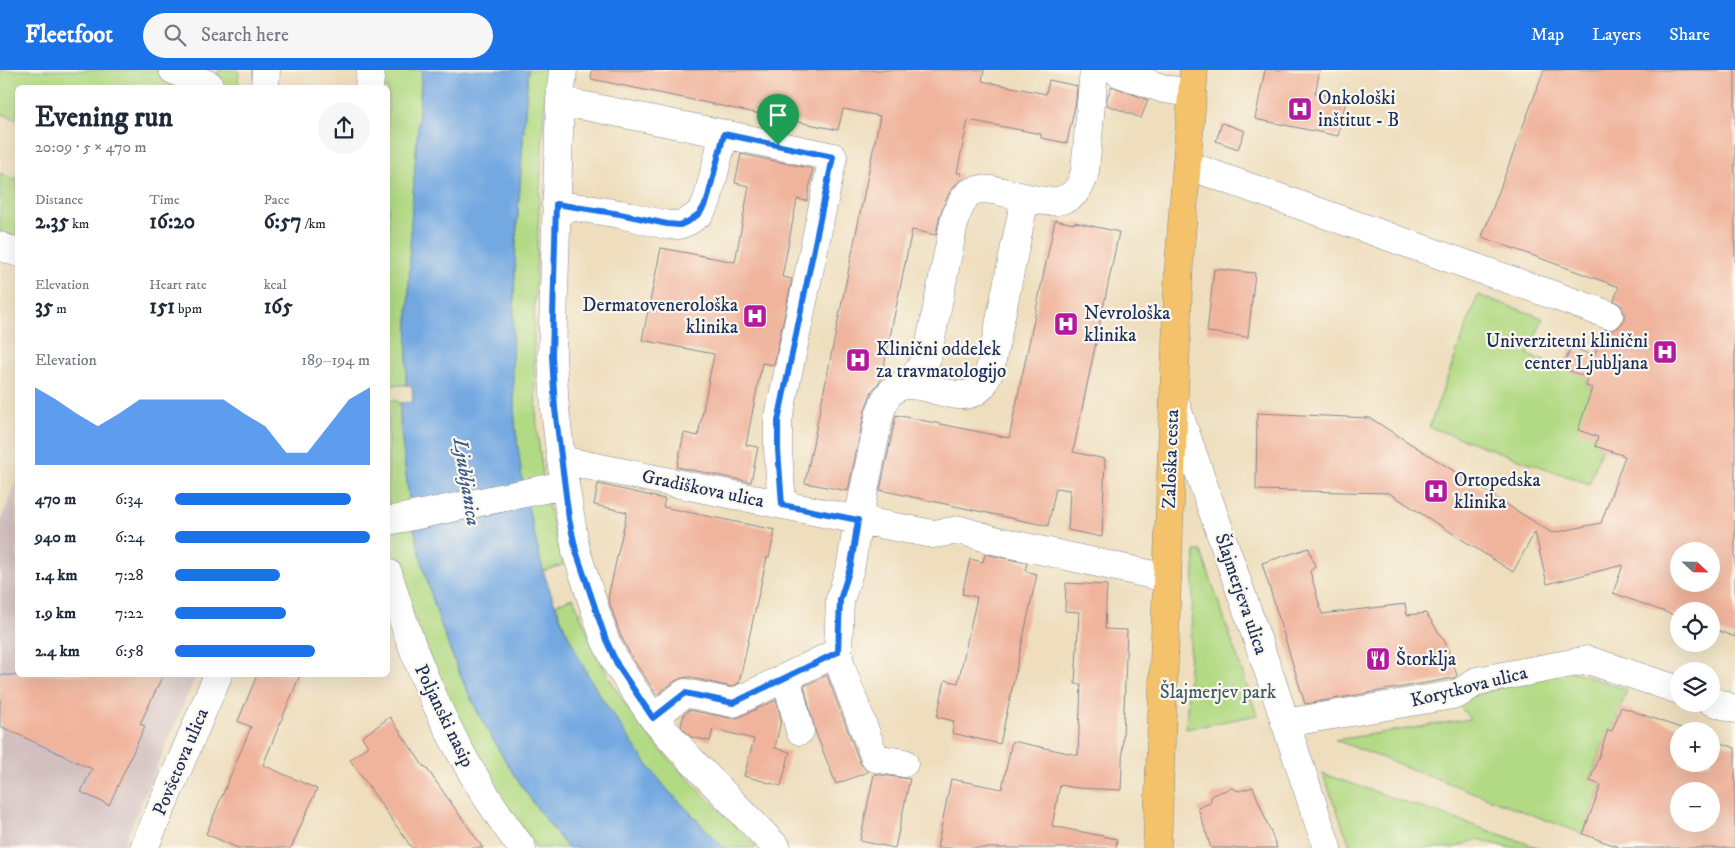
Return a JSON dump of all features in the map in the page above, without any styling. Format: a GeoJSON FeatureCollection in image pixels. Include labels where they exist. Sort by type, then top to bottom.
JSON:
{"type":"FeatureCollection","features":[{"type":"Feature","properties":{"kind":"main road","name":"Zaloška cesta"},"geometry":{"type":"LineString","coordinates":[[1157,848],[1179,264],[1193,79]]}},
{"type":"Feature","properties":{"kind":"street"},"geometry":{"type":"LineString","coordinates":[[173,70],[210,81]]}},
{"type":"Feature","properties":{"kind":"street"},"geometry":{"type":"LineString","coordinates":[[265,85],[266,70]]}},
{"type":"Feature","properties":{"kind":"street"},"geometry":{"type":"LineString","coordinates":[[369,85],[371,70]]}},
{"type":"Feature","properties":{"kind":"street"},"geometry":{"type":"LineString","coordinates":[[563,70],[560,100],[552,356],[557,478],[576,551],[606,640],[618,666],[653,718],[777,848]]}},
{"type":"Feature","properties":{"kind":"street"},"geometry":{"type":"LineString","coordinates":[[909,384],[927,358],[956,218],[961,203],[970,193],[982,189],[1050,201],[1066,198],[1078,191],[1085,171],[1094,70]]}},
{"type":"Feature","properties":{"kind":"street"},"geometry":{"type":"LineString","coordinates":[[1116,70],[1119,73],[1164,89],[1193,79]]}},
{"type":"Feature","properties":{"kind":"street"},"geometry":{"type":"LineString","coordinates":[[1163,70],[1193,79]]}},
{"type":"Feature","properties":{"kind":"street"},"geometry":{"type":"LineString","coordinates":[[560,100],[833,157],[778,421],[782,505]]}},
{"type":"Feature","properties":{"kind":"street"},"geometry":{"type":"LineString","coordinates":[[556,204],[680,225],[700,213],[707,201],[724,134]]}},
{"type":"Feature","properties":{"kind":"street"},"geometry":{"type":"LineString","coordinates":[[1187,165],[1609,315]]}},
{"type":"Feature","properties":{"kind":"street"},"geometry":{"type":"LineString","coordinates":[[904,763],[875,758],[841,667],[838,652],[840,600],[851,565],[858,520],[880,413],[890,393],[899,387],[909,384],[955,394],[974,392],[982,386],[992,365],[1025,198]]}},
{"type":"Feature","properties":{"kind":"street"},"geometry":{"type":"LineString","coordinates":[[0,246],[15,252]]}},
{"type":"Feature","properties":{"kind":"street","name":"Šlajmerjeva ulica"},"geometry":{"type":"LineString","coordinates":[[1173,397],[1270,676],[1327,848]]}},
{"type":"Feature","properties":{"kind":"street"},"geometry":{"type":"LineString","coordinates":[[392,520],[557,478]]}},
{"type":"Feature","properties":{"kind":"street","name":"Gradiškova ulica"},"geometry":{"type":"LineString","coordinates":[[557,478],[782,505],[933,534],[960,530],[1004,542],[1167,578]]}},
{"type":"Feature","properties":{"kind":"street","name":"Poljanski nasip"},"geometry":{"type":"LineString","coordinates":[[390,579],[415,656],[445,726],[483,792],[522,848]]}},
{"type":"Feature","properties":{"kind":"street"},"geometry":{"type":"LineString","coordinates":[[653,718],[685,693],[733,703],[838,652]]}},
{"type":"Feature","properties":{"kind":"street","name":"Korytkova ulica"},"geometry":{"type":"LineString","coordinates":[[1285,723],[1458,694],[1477,681],[1588,660],[1670,687]]}},
{"type":"Feature","properties":{"kind":"street","name":"Povšetova ulica"},"geometry":{"type":"LineString","coordinates":[[144,848],[217,677]]}},
{"type":"Feature","properties":{"kind":"street"},"geometry":{"type":"LineString","coordinates":[[786,677],[800,731]]}},
{"type":"Feature","properties":{"kind":"street"},"geometry":{"type":"LineString","coordinates":[[1720,704],[1735,709]]}},
{"type":"Feature","properties":{"kind":"shaded area"},"geometry":{"type":"Polygon","coordinates":[[[15,485],[15,677],[195,677],[122,848],[0,848],[0,522],[15,485]]]}},
{"type":"Feature","properties":{"kind":"green space"},"geometry":{"type":"Polygon","coordinates":[[[0,70],[157,70],[196,85],[15,85],[15,119],[0,113],[0,70]]]}},
{"type":"Feature","properties":{"kind":"green space"},"geometry":{"type":"Polygon","coordinates":[[[219,70],[239,70],[238,85],[215,85],[219,70]]]}},
{"type":"Feature","properties":{"kind":"green space"},"geometry":{"type":"Polygon","coordinates":[[[385,70],[422,70],[411,222],[406,385],[390,385],[390,85],[383,85],[385,70]]]}},
{"type":"Feature","properties":{"kind":"green space"},"geometry":{"type":"Polygon","coordinates":[[[528,70],[548,70],[543,127],[534,314],[537,430],[544,485],[523,487],[515,423],[512,360],[516,240],[528,70]]]}},
{"type":"Feature","properties":{"kind":"green space"},"geometry":{"type":"Polygon","coordinates":[[[0,173],[15,180],[15,237],[0,232],[0,173]]]}},
{"type":"Feature","properties":{"kind":"green space"},"geometry":{"type":"Polygon","coordinates":[[[1478,295],[1543,318],[1528,355],[1588,378],[1586,386],[1592,388],[1602,448],[1589,484],[1429,427],[1478,295]]]}},
{"type":"Feature","properties":{"kind":"green space"},"geometry":{"type":"Polygon","coordinates":[[[390,400],[400,403],[400,424],[410,511],[392,516],[390,508],[390,400]]]}},
{"type":"Feature","properties":{"kind":"green space"},"geometry":{"type":"Polygon","coordinates":[[[545,493],[563,565],[543,571],[526,497],[545,493]]]}},
{"type":"Feature","properties":{"kind":"green space"},"geometry":{"type":"Polygon","coordinates":[[[412,521],[435,608],[467,691],[513,772],[539,811],[568,848],[536,848],[496,790],[444,695],[403,586],[390,541],[390,538],[396,535],[393,524],[412,521]]]}},
{"type":"Feature","properties":{"kind":"green space","name":"Šlajmerjev park"},"geometry":{"type":"Polygon","coordinates":[[[1195,551],[1201,551],[1257,715],[1186,729],[1195,551]]]}},
{"type":"Feature","properties":{"kind":"green space"},"geometry":{"type":"Polygon","coordinates":[[[573,598],[603,666],[630,711],[663,752],[757,848],[724,848],[668,791],[648,767],[588,677],[565,629],[556,604],[573,598]]]}},
{"type":"Feature","properties":{"kind":"green space"},"geometry":{"type":"Polygon","coordinates":[[[1569,670],[1627,690],[1612,731],[1608,730],[1590,780],[1601,785],[1583,834],[1335,740],[1470,719],[1457,703],[1467,697],[1569,670]]]}},
{"type":"Feature","properties":{"kind":"green space"},"geometry":{"type":"Polygon","coordinates":[[[1323,774],[1540,848],[1509,848],[1478,839],[1454,848],[1351,848],[1323,774]]]}},
{"type":"Feature","properties":{"kind":"water","name":"Ljubljanica"},"geometry":{"type":"Polygon","coordinates":[[[422,70],[528,70],[516,240],[512,360],[515,423],[523,487],[543,571],[560,618],[599,694],[646,763],[667,789],[724,848],[568,848],[536,807],[507,764],[482,719],[460,673],[441,625],[426,576],[414,525],[406,474],[400,412],[400,403],[413,402],[412,386],[406,385],[411,222],[422,70]]]}},
{"type":"Feature","properties":{"kind":"building","name":"Klinični oddelek za travmatologijo"},"geometry":{"type":"Polygon","coordinates":[[[592,70],[984,70],[982,81],[1046,94],[1049,80],[1077,86],[1076,101],[1067,143],[1041,138],[1041,134],[968,120],[957,173],[961,173],[960,181],[952,188],[945,201],[936,235],[912,230],[881,380],[872,391],[865,410],[848,491],[805,483],[880,116],[843,109],[838,130],[591,79],[592,70]]]}},
{"type":"Feature","properties":{"kind":"building","name":"Onkološki inštitut - B"},"geometry":{"type":"Polygon","coordinates":[[[1265,70],[1320,70],[1315,93],[1346,100],[1338,136],[1255,119],[1265,70]]]}},
{"type":"Feature","properties":{"kind":"building","name":"Univerzitetni klinični center Ljubljana"},"geometry":{"type":"Polygon","coordinates":[[[1544,70],[1735,70],[1735,637],[1720,631],[1720,602],[1670,602],[1670,614],[1613,593],[1623,565],[1547,584],[1535,532],[1513,572],[1389,493],[1256,490],[1257,413],[1370,418],[1552,533],[1601,523],[1625,456],[1595,446],[1598,437],[1578,430],[1592,388],[1586,386],[1588,378],[1563,368],[1571,347],[1594,356],[1604,330],[1612,330],[1619,327],[1624,321],[1621,305],[1614,300],[1619,287],[1482,237],[1544,70]]]}},
{"type":"Feature","properties":{"kind":"building"},"geometry":{"type":"Polygon","coordinates":[[[1112,86],[1148,100],[1141,118],[1107,105],[1107,98],[1112,86]]]}},
{"type":"Feature","properties":{"kind":"building"},"geometry":{"type":"Polygon","coordinates":[[[1222,123],[1245,131],[1238,149],[1216,141],[1222,123]]]}},
{"type":"Feature","properties":{"kind":"building","name":"Dermatovenerološka klinika"},"geometry":{"type":"Polygon","coordinates":[[[741,154],[813,169],[807,201],[797,199],[782,277],[792,279],[774,365],[762,363],[746,445],[758,447],[751,482],[677,467],[684,433],[698,436],[714,354],[642,340],[661,248],[735,262],[749,186],[735,183],[741,154]]]}},
{"type":"Feature","properties":{"kind":"building","name":"Nevrološka klinika"},"geometry":{"type":"Polygon","coordinates":[[[1055,220],[1074,224],[1074,222],[1119,232],[1073,452],[1105,459],[1102,537],[1068,530],[1070,490],[1056,488],[1048,526],[880,490],[896,415],[1009,438],[1055,220]]]}},
{"type":"Feature","properties":{"kind":"building"},"geometry":{"type":"Polygon","coordinates":[[[1214,269],[1255,273],[1248,337],[1207,332],[1214,269]]]}},
{"type":"Feature","properties":{"kind":"building"},"geometry":{"type":"Polygon","coordinates":[[[598,484],[665,499],[663,507],[775,530],[769,558],[767,557],[739,683],[731,687],[692,677],[682,678],[657,695],[632,658],[620,634],[608,598],[627,512],[594,505],[598,484]]]}},
{"type":"Feature","properties":{"kind":"building"},"geometry":{"type":"Polygon","coordinates":[[[1309,548],[1315,567],[1310,571],[1322,614],[1405,604],[1407,615],[1426,613],[1445,642],[1457,675],[1454,678],[1305,704],[1262,563],[1309,548]]]}},
{"type":"Feature","properties":{"kind":"building"},"geometry":{"type":"Polygon","coordinates":[[[985,554],[1027,563],[1025,571],[1037,574],[1000,744],[952,733],[954,721],[937,717],[945,680],[958,683],[977,597],[962,594],[970,559],[983,562],[985,554]]]}},
{"type":"Feature","properties":{"kind":"building"},"geometry":{"type":"Polygon","coordinates":[[[1066,583],[1107,585],[1105,629],[1127,630],[1121,790],[1077,788],[1060,785],[1052,826],[1117,839],[1116,848],[937,848],[951,779],[1002,789],[1012,741],[1078,755],[1081,684],[1075,684],[1079,612],[1065,611],[1066,583]]]}},
{"type":"Feature","properties":{"kind":"building"},"geometry":{"type":"Polygon","coordinates":[[[0,675],[15,675],[15,677],[162,677],[140,724],[145,726],[109,805],[81,792],[92,769],[0,726],[0,675]]]}},
{"type":"Feature","properties":{"kind":"building"},"geometry":{"type":"Polygon","coordinates":[[[827,675],[860,763],[868,772],[836,784],[815,731],[804,686],[827,675]]]}},
{"type":"Feature","properties":{"kind":"building"},"geometry":{"type":"Polygon","coordinates":[[[256,677],[299,677],[263,765],[317,789],[291,848],[238,848],[206,834],[251,727],[238,721],[256,677]]]}},
{"type":"Feature","properties":{"kind":"building"},"geometry":{"type":"Polygon","coordinates":[[[776,700],[781,720],[775,748],[790,752],[781,786],[744,776],[754,739],[713,729],[710,741],[691,737],[681,726],[684,714],[689,710],[730,718],[740,717],[776,700]]]}},
{"type":"Feature","properties":{"kind":"building"},"geometry":{"type":"Polygon","coordinates":[[[1621,707],[1670,724],[1670,772],[1720,772],[1720,742],[1735,748],[1735,848],[1621,848],[1583,834],[1601,785],[1590,781],[1608,730],[1612,731],[1621,707]]]}},
{"type":"Feature","properties":{"kind":"building"},"geometry":{"type":"Polygon","coordinates":[[[390,717],[483,848],[412,848],[350,760],[368,746],[362,737],[390,717]]]}},
{"type":"Feature","properties":{"kind":"building"},"geometry":{"type":"Polygon","coordinates":[[[874,774],[910,779],[895,848],[860,841],[874,774]]]}},
{"type":"Feature","properties":{"kind":"building"},"geometry":{"type":"Polygon","coordinates":[[[1253,787],[1277,848],[1211,848],[1198,808],[1210,803],[1212,795],[1232,788],[1239,791],[1253,787]]]}},
{"type":"Feature","properties":{"kind":"place","name":"Onkološki inštitut - B"},"geometry":{"type":"Point","coordinates":[1300,109]}},
{"type":"Feature","properties":{"kind":"place","name":"Dermatovenerološka klinika"},"geometry":{"type":"Point","coordinates":[755,316]}},
{"type":"Feature","properties":{"kind":"place","name":"Nevrološka klinika"},"geometry":{"type":"Point","coordinates":[1066,324]}},
{"type":"Feature","properties":{"kind":"place","name":"Univerzitetni klinični center Ljubljana"},"geometry":{"type":"Point","coordinates":[1665,352]}},
{"type":"Feature","properties":{"kind":"place","name":"Klinični oddelek za travmatologijo"},"geometry":{"type":"Point","coordinates":[858,360]}},
{"type":"Feature","properties":{"kind":"place","name":"Ortopedska klinika"},"geometry":{"type":"Point","coordinates":[1436,491]}},
{"type":"Feature","properties":{"kind":"place","name":"Štorklja"},"geometry":{"type":"Point","coordinates":[1378,659]}},
{"type":"Feature","properties":{"kind":"route"},"geometry":{"type":"LineString","coordinates":[[724,134],[778,145],[833,157],[778,421],[778,450],[782,505],[858,520],[851,565],[840,600],[838,652],[733,703],[685,693],[653,718],[618,666],[606,640],[576,551],[569,519],[555,409],[552,356],[556,204],[680,225],[700,213],[707,201],[724,134]]}}]}
